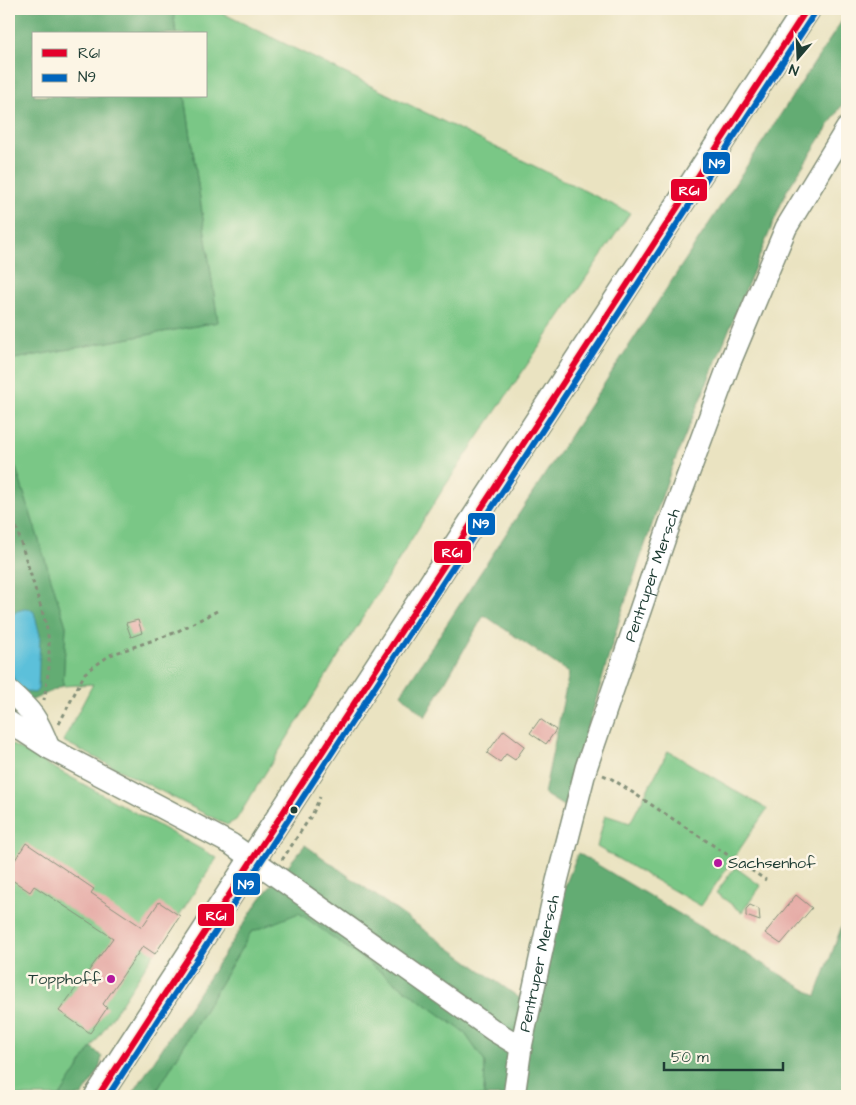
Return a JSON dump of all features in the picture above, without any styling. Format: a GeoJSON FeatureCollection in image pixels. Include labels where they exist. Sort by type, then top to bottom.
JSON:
{"type":"FeatureCollection","features":[{"type":"Feature","properties":{"kind":"main road"},"geometry":{"type":"LineString","coordinates":[[98,1096],[806,9]]}},
{"type":"Feature","properties":{"kind":"street","name":"Pentruper Mersch"},"geometry":{"type":"LineString","coordinates":[[514,1096],[521,1046],[556,881],[586,768],[670,523],[730,362],[786,228],[847,128]]}},
{"type":"Feature","properties":{"kind":"street"},"geometry":{"type":"LineString","coordinates":[[10,696],[33,712],[41,726],[49,748]]}},
{"type":"Feature","properties":{"kind":"street","name":"Pentruper Mersch"},"geometry":{"type":"LineString","coordinates":[[9,722],[49,748],[231,844],[461,1007],[521,1046]]}},
{"type":"Feature","properties":{"kind":"path"},"geometry":{"type":"LineString","coordinates":[[9,504],[46,624],[49,642],[49,667],[41,726]]}},
{"type":"Feature","properties":{"kind":"path"},"geometry":{"type":"LineString","coordinates":[[49,748],[64,710],[85,673],[110,655],[174,633],[217,612]]}},
{"type":"Feature","properties":{"kind":"path"},"geometry":{"type":"LineString","coordinates":[[586,768],[612,778],[766,880]]}},
{"type":"Feature","properties":{"kind":"green space"},"geometry":{"type":"Polygon","coordinates":[[[9,9],[173,9],[176,32],[32,32],[32,98],[185,98],[218,322],[9,360],[9,9]]]}},
{"type":"Feature","properties":{"kind":"green space"},"geometry":{"type":"Polygon","coordinates":[[[173,9],[214,9],[630,213],[443,489],[236,820],[227,825],[63,741],[93,684],[63,686],[66,626],[9,446],[9,360],[218,322],[185,98],[208,98],[208,32],[176,32],[173,9]]]}},
{"type":"Feature","properties":{"kind":"green space"},"geometry":{"type":"Polygon","coordinates":[[[847,13],[847,97],[786,192],[671,470],[621,614],[565,807],[544,794],[569,673],[484,615],[425,717],[401,694],[847,13]]]}},
{"type":"Feature","properties":{"kind":"green space"},"geometry":{"type":"Polygon","coordinates":[[[9,446],[66,626],[63,686],[28,702],[9,685],[9,664],[15,684],[38,689],[17,611],[9,619],[9,446]]]}},
{"type":"Feature","properties":{"kind":"green space"},"geometry":{"type":"Polygon","coordinates":[[[9,743],[217,858],[60,1096],[9,1096],[9,743]]]}},
{"type":"Feature","properties":{"kind":"green space"},"geometry":{"type":"Polygon","coordinates":[[[668,751],[767,809],[701,906],[597,847],[605,815],[630,823],[668,751]]]}},
{"type":"Feature","properties":{"kind":"green space"},"geometry":{"type":"Polygon","coordinates":[[[305,845],[521,999],[578,853],[816,996],[847,912],[847,1096],[484,1096],[485,1062],[464,1032],[299,913],[251,932],[154,1096],[131,1096],[260,899],[305,845]]]}},
{"type":"Feature","properties":{"kind":"green space"},"geometry":{"type":"Polygon","coordinates":[[[735,867],[761,886],[742,912],[716,893],[735,867]]]}},
{"type":"Feature","properties":{"kind":"green space"},"geometry":{"type":"Polygon","coordinates":[[[299,912],[464,1032],[485,1062],[484,1096],[154,1096],[251,932],[299,912]]]}},
{"type":"Feature","properties":{"kind":"green space"},"geometry":{"type":"Polygon","coordinates":[[[92,1047],[102,1057],[99,1071],[82,1096],[60,1096],[92,1047]]]}},
{"type":"Feature","properties":{"kind":"water"},"geometry":{"type":"Polygon","coordinates":[[[28,608],[34,612],[40,635],[38,689],[35,693],[27,692],[15,684],[9,664],[9,619],[17,611],[28,608]]]}},
{"type":"Feature","properties":{"kind":"building"},"geometry":{"type":"Polygon","coordinates":[[[138,620],[142,633],[131,637],[126,623],[138,620]]]}},
{"type":"Feature","properties":{"kind":"building"},"geometry":{"type":"Polygon","coordinates":[[[540,719],[556,730],[546,744],[530,733],[540,719]]]}},
{"type":"Feature","properties":{"kind":"building"},"geometry":{"type":"Polygon","coordinates":[[[504,730],[525,746],[515,760],[506,754],[500,762],[487,753],[504,730]]]}},
{"type":"Feature","properties":{"kind":"building"},"geometry":{"type":"Polygon","coordinates":[[[26,843],[94,889],[91,893],[142,927],[159,902],[180,916],[155,954],[143,946],[103,1004],[107,1008],[90,1033],[59,1011],[113,938],[34,886],[30,892],[9,878],[9,869],[26,843]]]}},
{"type":"Feature","properties":{"kind":"building"},"geometry":{"type":"Polygon","coordinates":[[[796,895],[812,908],[781,944],[765,933],[796,895]]]}},
{"type":"Feature","properties":{"kind":"building"},"geometry":{"type":"Polygon","coordinates":[[[750,905],[759,909],[760,921],[746,916],[746,909],[750,905]]]}},
{"type":"Feature","properties":{"kind":"transit line","name":"R61"},"geometry":{"type":"LineString","coordinates":[[98,1096],[807,9]]}},
{"type":"Feature","properties":{"kind":"transit line","name":"N9"},"geometry":{"type":"LineString","coordinates":[[108,1096],[814,14]]}},
{"type":"Feature","properties":{"kind":"place","name":"Sachsenhof"},"geometry":{"type":"Point","coordinates":[718,863]}},
{"type":"Feature","properties":{"kind":"place","name":"Topphoff"},"geometry":{"type":"Point","coordinates":[111,979]}}]}
